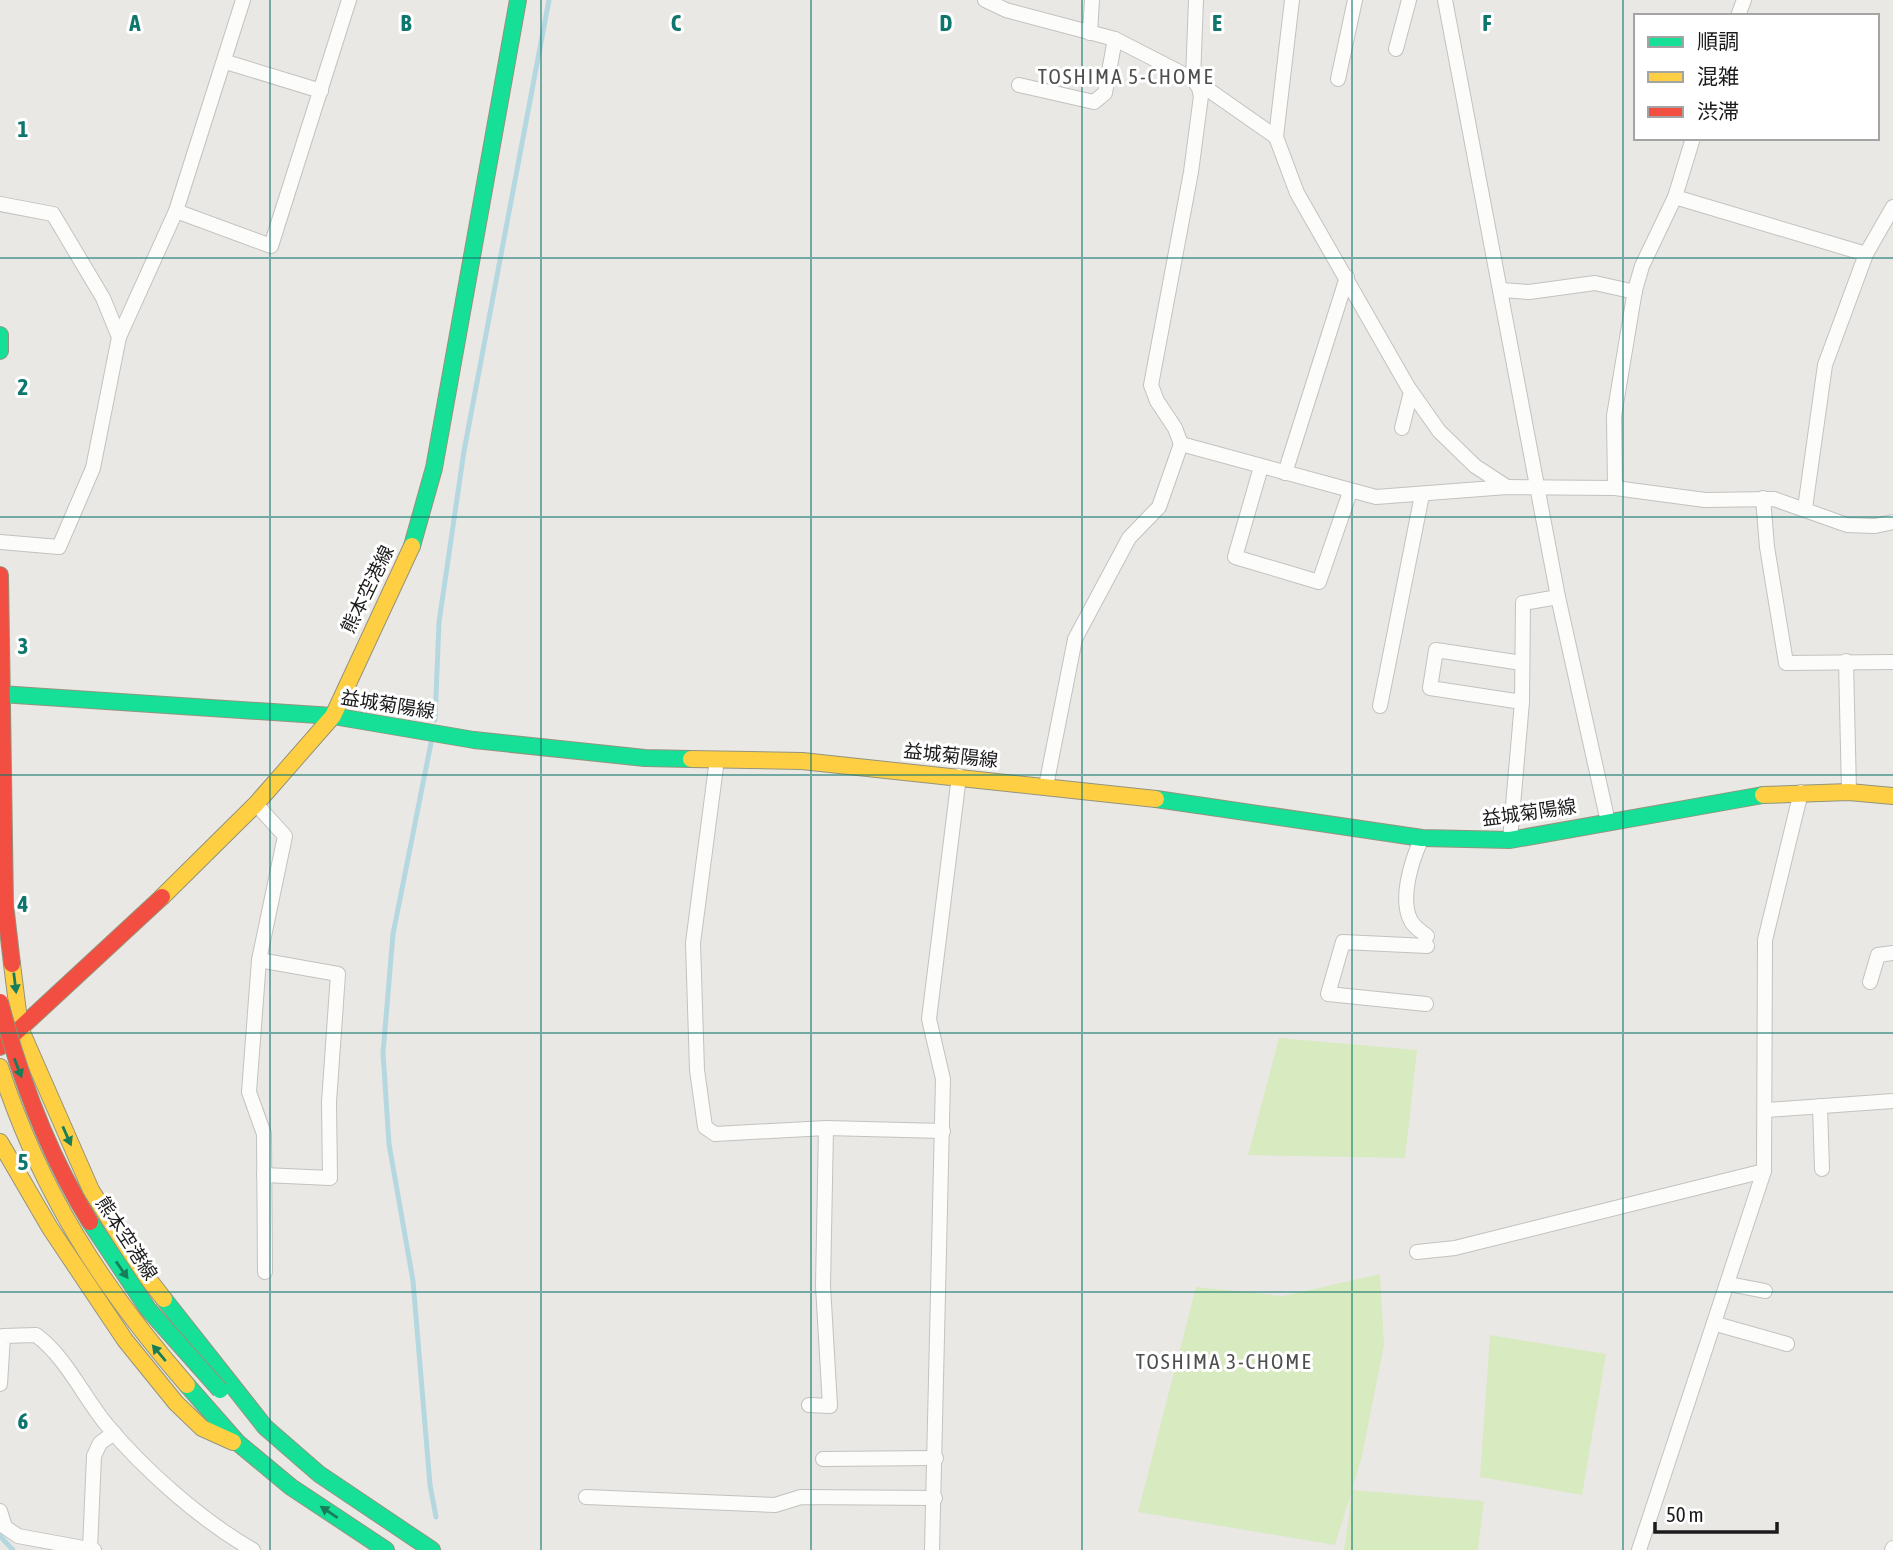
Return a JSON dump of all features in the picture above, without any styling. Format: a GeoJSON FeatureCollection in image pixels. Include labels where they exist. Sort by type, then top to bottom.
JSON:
{"type":"FeatureCollection","features":[{"type":"Feature","properties":{"kind":"main road","name":"熊本空港線"},"geometry":{"type":"LineString","coordinates":[[0,1047],[170,890],[256,804],[333,716],[364,644],[408,558],[434,468],[518,0]]}},
{"type":"Feature","properties":{"kind":"main road"},"geometry":{"type":"LineString","coordinates":[[0,335],[0,351]]}},
{"type":"Feature","properties":{"kind":"main road","name":"熊本空港線"},"geometry":{"type":"LineString","coordinates":[[0,575],[5,904],[20,1028],[91,1191],[139,1268],[263,1424]]}},
{"type":"Feature","properties":{"kind":"main road","name":"益城菊陽線"},"geometry":{"type":"LineString","coordinates":[[2,694],[333,716],[474,740],[645,758],[802,761],[959,776],[1185,802],[1422,838],[1510,840],[1745,797],[1801,792],[1893,796]]}},
{"type":"Feature","properties":{"kind":"main road","name":"熊本空港線"},"geometry":{"type":"LineString","coordinates":[[0,1002],[14,1057],[39,1122],[90,1223],[151,1312],[189,1360],[220,1390],[319,1474],[432,1550]]}},
{"type":"Feature","properties":{"kind":"main road"},"geometry":{"type":"LineString","coordinates":[[0,1067],[14,1110],[66,1223],[133,1323],[241,1446],[291,1487],[386,1550]]}},
{"type":"Feature","properties":{"kind":"main road"},"geometry":{"type":"LineString","coordinates":[[0,1142],[85,1284],[145,1365],[202,1428],[241,1446]]}},
{"type":"Feature","properties":{"kind":"street"},"geometry":{"type":"LineString","coordinates":[[0,542],[59,547],[93,468],[119,337],[176,211],[226,62],[243,0]]}},
{"type":"Feature","properties":{"kind":"street"},"geometry":{"type":"LineString","coordinates":[[176,211],[271,246],[349,0]]}},
{"type":"Feature","properties":{"kind":"street"},"geometry":{"type":"LineString","coordinates":[[985,0],[1115,39],[1193,79],[1276,137]]}},
{"type":"Feature","properties":{"kind":"street"},"geometry":{"type":"LineString","coordinates":[[1090,33],[1092,0]]}},
{"type":"Feature","properties":{"kind":"street"},"geometry":{"type":"LineString","coordinates":[[1046,786],[1075,639],[1129,538],[1156,513],[1181,444],[1151,385],[1191,172],[1202,96],[1193,79],[1196,0]]}},
{"type":"Feature","properties":{"kind":"street"},"geometry":{"type":"LineString","coordinates":[[1292,0],[1276,137],[1297,193],[1411,393],[1438,431],[1475,466],[1507,487]]}},
{"type":"Feature","properties":{"kind":"street"},"geometry":{"type":"LineString","coordinates":[[1338,79],[1355,0]]}},
{"type":"Feature","properties":{"kind":"street"},"geometry":{"type":"LineString","coordinates":[[1395,49],[1409,0]]}},
{"type":"Feature","properties":{"kind":"street"},"geometry":{"type":"LineString","coordinates":[[1445,0],[1558,597],[1608,822]]}},
{"type":"Feature","properties":{"kind":"street"},"geometry":{"type":"LineString","coordinates":[[1019,85],[1094,102],[1105,93],[1115,39]]}},
{"type":"Feature","properties":{"kind":"street"},"geometry":{"type":"LineString","coordinates":[[226,62],[321,91]]}},
{"type":"Feature","properties":{"kind":"street"},"geometry":{"type":"LineString","coordinates":[[1615,488],[1614,415],[1634,292],[1642,266],[1675,197],[1692,140]]}},
{"type":"Feature","properties":{"kind":"street"},"geometry":{"type":"LineString","coordinates":[[1675,197],[1866,254]]}},
{"type":"Feature","properties":{"kind":"street"},"geometry":{"type":"LineString","coordinates":[[0,204],[52,214],[103,298],[119,337]]}},
{"type":"Feature","properties":{"kind":"street"},"geometry":{"type":"LineString","coordinates":[[1805,508],[1825,365],[1866,254],[1893,207]]}},
{"type":"Feature","properties":{"kind":"street"},"geometry":{"type":"LineString","coordinates":[[1284,473],[1347,278]]}},
{"type":"Feature","properties":{"kind":"street"},"geometry":{"type":"LineString","coordinates":[[1501,290],[1529,292],[1595,283],[1634,292]]}},
{"type":"Feature","properties":{"kind":"street"},"geometry":{"type":"LineString","coordinates":[[1402,428],[1411,393]]}},
{"type":"Feature","properties":{"kind":"street"},"geometry":{"type":"LineString","coordinates":[[1181,444],[1376,498],[1507,487],[1615,488],[1705,500],[1763,498],[1805,508],[1847,525],[1875,526],[1893,522]]}},
{"type":"Feature","properties":{"kind":"street"},"geometry":{"type":"LineString","coordinates":[[1261,467],[1235,557],[1320,582],[1350,492]]}},
{"type":"Feature","properties":{"kind":"street"},"geometry":{"type":"LineString","coordinates":[[1380,706],[1422,495]]}},
{"type":"Feature","properties":{"kind":"street"},"geometry":{"type":"LineString","coordinates":[[1763,498],[1767,547],[1786,663],[1893,662]]}},
{"type":"Feature","properties":{"kind":"street"},"geometry":{"type":"LineString","coordinates":[[1510,840],[1522,702],[1523,603],[1558,597]]}},
{"type":"Feature","properties":{"kind":"street"},"geometry":{"type":"LineString","coordinates":[[1522,663],[1436,650],[1430,688],[1522,702]]}},
{"type":"Feature","properties":{"kind":"street"},"geometry":{"type":"LineString","coordinates":[[1846,661],[1849,792]]}},
{"type":"Feature","properties":{"kind":"street"},"geometry":{"type":"LineString","coordinates":[[717,759],[693,943],[697,1070],[703,1124],[715,1134],[827,1128],[943,1131]]}},
{"type":"Feature","properties":{"kind":"street"},"geometry":{"type":"LineString","coordinates":[[932,1550],[943,1079],[929,1019],[959,776]]}},
{"type":"Feature","properties":{"kind":"street"},"geometry":{"type":"LineString","coordinates":[[1639,1550],[1716,1324],[1764,1171],[1767,1110],[1765,940],[1801,792]]}},
{"type":"Feature","properties":{"kind":"street"},"geometry":{"type":"LineString","coordinates":[[256,804],[285,836],[259,960],[249,1092],[264,1134],[265,1272]]}},
{"type":"Feature","properties":{"kind":"street"},"geometry":{"type":"LineString","coordinates":[[1422,838],[1411,862],[1409,912],[1411,922],[1427,941],[1343,942],[1328,994],[1426,1004]]}},
{"type":"Feature","properties":{"kind":"street"},"geometry":{"type":"LineString","coordinates":[[1870,982],[1878,955],[1893,953]]}},
{"type":"Feature","properties":{"kind":"street"},"geometry":{"type":"LineString","coordinates":[[259,960],[338,974],[329,1102],[330,1178],[264,1175]]}},
{"type":"Feature","properties":{"kind":"street"},"geometry":{"type":"LineString","coordinates":[[1767,1110],[1893,1101]]}},
{"type":"Feature","properties":{"kind":"street"},"geometry":{"type":"LineString","coordinates":[[1820,1106],[1822,1169]]}},
{"type":"Feature","properties":{"kind":"street"},"geometry":{"type":"LineString","coordinates":[[809,1405],[830,1406],[823,1286],[827,1128]]}},
{"type":"Feature","properties":{"kind":"street"},"geometry":{"type":"LineString","coordinates":[[1418,1252],[1455,1248],[1764,1171]]}},
{"type":"Feature","properties":{"kind":"street"},"geometry":{"type":"LineString","coordinates":[[1729,1284],[1765,1291]]}},
{"type":"Feature","properties":{"kind":"street"},"geometry":{"type":"LineString","coordinates":[[1716,1324],[1787,1343]]}},
{"type":"Feature","properties":{"kind":"street"},"geometry":{"type":"LineString","coordinates":[[0,1384],[4,1336],[36,1335],[53,1351],[114,1433],[215,1526],[253,1550]]}},
{"type":"Feature","properties":{"kind":"street"},"geometry":{"type":"LineString","coordinates":[[0,1511],[5,1527],[18,1536],[92,1550],[94,1457],[100,1443],[114,1433]]}},
{"type":"Feature","properties":{"kind":"street"},"geometry":{"type":"LineString","coordinates":[[823,1459],[936,1458]]}},
{"type":"Feature","properties":{"kind":"street"},"geometry":{"type":"LineString","coordinates":[[586,1497],[775,1505],[801,1497],[935,1498]]}},
{"type":"Feature","properties":{"kind":"green space"},"geometry":{"type":"Polygon","coordinates":[[[1279,1038],[1417,1050],[1405,1158],[1248,1155],[1279,1038]]]}},
{"type":"Feature","properties":{"kind":"green space"},"geometry":{"type":"Polygon","coordinates":[[[1380,1274],[1384,1345],[1362,1456],[1352,1490],[1484,1501],[1478,1550],[1344,1550],[1352,1491],[1335,1545],[1138,1512],[1196,1287],[1283,1296],[1380,1274]]]}},
{"type":"Feature","properties":{"kind":"green space"},"geometry":{"type":"Polygon","coordinates":[[[1490,1335],[1606,1354],[1582,1495],[1480,1477],[1490,1335]]]}},
{"type":"Feature","properties":{"kind":"waterway"},"geometry":{"type":"LineString","coordinates":[[435,720],[439,622],[464,451],[549,0]]}},
{"type":"Feature","properties":{"kind":"waterway"},"geometry":{"type":"LineString","coordinates":[[431,743],[393,934],[383,1053],[389,1144],[413,1281],[430,1485],[436,1517]]}},
{"type":"Feature","properties":{"kind":"waterway"},"geometry":{"type":"LineString","coordinates":[[0,1536],[13,1550]]}},
{"type":"Feature","properties":{"kind":"traffic: fast"},"geometry":{"type":"LineString","coordinates":[[412,546],[434,468],[518,0]]}},
{"type":"Feature","properties":{"kind":"traffic: fast"},"geometry":{"type":"LineString","coordinates":[[0,335],[0,351]]}},
{"type":"Feature","properties":{"kind":"traffic: fast"},"geometry":{"type":"LineString","coordinates":[[0,694],[333,716],[474,740],[645,758],[691,759]]}},
{"type":"Feature","properties":{"kind":"traffic: fast"},"geometry":{"type":"LineString","coordinates":[[1156,799],[1422,838],[1510,840],[1763,795]]}},
{"type":"Feature","properties":{"kind":"traffic: fast"},"geometry":{"type":"LineString","coordinates":[[90,1222],[148,1309],[220,1390]]}},
{"type":"Feature","properties":{"kind":"traffic: fast"},"geometry":{"type":"LineString","coordinates":[[164,1299],[265,1427],[319,1474],[432,1550]]}},
{"type":"Feature","properties":{"kind":"traffic: fast"},"geometry":{"type":"LineString","coordinates":[[187,1385],[238,1443],[291,1487],[386,1550]]}},
{"type":"Feature","properties":{"kind":"traffic: slow"},"geometry":{"type":"LineString","coordinates":[[162,897],[256,804],[333,716],[412,546]]}},
{"type":"Feature","properties":{"kind":"traffic: slow"},"geometry":{"type":"LineString","coordinates":[[691,759],[802,761],[1156,799]]}},
{"type":"Feature","properties":{"kind":"traffic: slow"},"geometry":{"type":"LineString","coordinates":[[1763,795],[1849,792],[1893,796]]}},
{"type":"Feature","properties":{"kind":"traffic: slow"},"geometry":{"type":"LineString","coordinates":[[12,964],[20,1028],[91,1190],[139,1267],[164,1299]]}},
{"type":"Feature","properties":{"kind":"traffic: slow"},"geometry":{"type":"LineString","coordinates":[[0,1067],[34,1156],[77,1236],[127,1311],[187,1385]]}},
{"type":"Feature","properties":{"kind":"traffic: slow"},"geometry":{"type":"LineString","coordinates":[[0,1142],[50,1228],[125,1340],[176,1403],[202,1428],[233,1442]]}},
{"type":"Feature","properties":{"kind":"traffic: jam"},"geometry":{"type":"LineString","coordinates":[[0,575],[5,904],[12,964]]}},
{"type":"Feature","properties":{"kind":"traffic: jam"},"geometry":{"type":"LineString","coordinates":[[0,1047],[162,897]]}},
{"type":"Feature","properties":{"kind":"traffic: jam"},"geometry":{"type":"LineString","coordinates":[[0,1002],[17,1059],[48,1143],[90,1222]]}},
{"type":"Feature","properties":{"kind":"district","name":"TOSHIMA 5-CHOME"},"geometry":{"type":"Point","coordinates":[1126,76]}},
{"type":"Feature","properties":{"kind":"district","name":"TOSHIMA 3-CHOME"},"geometry":{"type":"Point","coordinates":[1224,1361]}}]}
